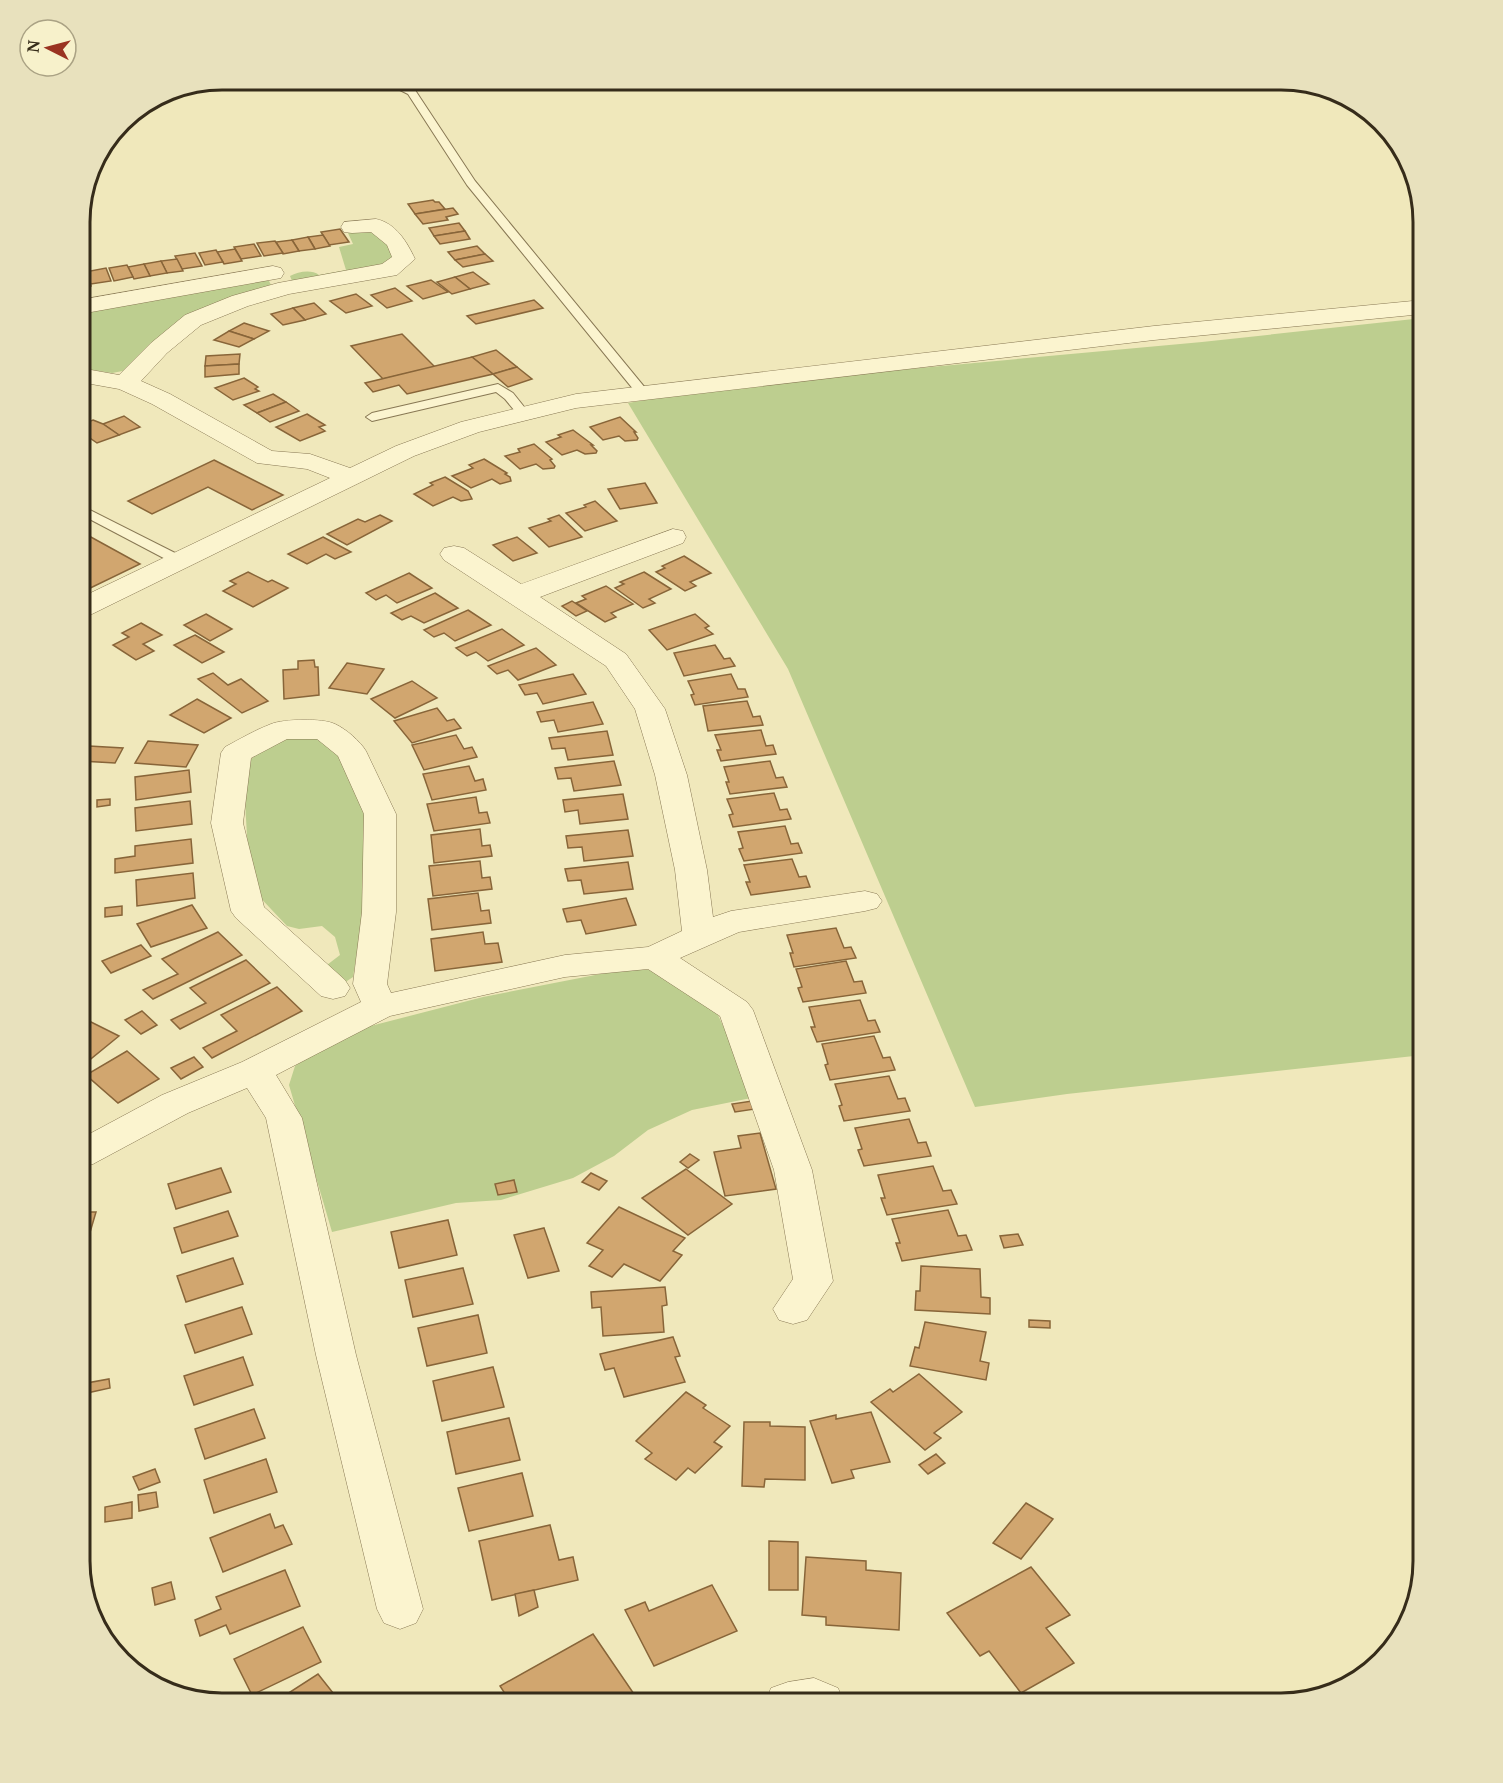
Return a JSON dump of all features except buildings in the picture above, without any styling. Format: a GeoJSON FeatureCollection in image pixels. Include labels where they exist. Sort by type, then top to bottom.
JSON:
{"type":"FeatureCollection","features":[{"type":"Feature","properties":{"kind":"street"},"geometry":{"type":"LineString","coordinates":[[90,306],[279,281],[389,270],[404,259],[396,242],[376,225],[352,227]]}},
{"type":"Feature","properties":{"kind":"street"},"geometry":{"type":"LineString","coordinates":[[125,383],[159,348],[193,320],[240,301],[279,281],[331,263]]}},
{"type":"Feature","properties":{"kind":"street"},"geometry":{"type":"LineString","coordinates":[[90,604],[347,477],[405,451],[470,427],[576,401],[1154,333],[1413,308]]}},
{"type":"Feature","properties":{"kind":"street"},"geometry":{"type":"LineString","coordinates":[[90,377],[125,383],[161,399],[266,458],[309,462],[335,470],[347,477]]}},
{"type":"Feature","properties":{"kind":"street"},"geometry":{"type":"LineString","coordinates":[[519,595],[673,537]]}},
{"type":"Feature","properties":{"kind":"street"},"geometry":{"type":"LineString","coordinates":[[454,554],[616,660],[650,709],[671,775],[691,870],[699,935]]}},
{"type":"Feature","properties":{"kind":"street"},"geometry":{"type":"LineString","coordinates":[[333,988],[248,911],[228,823],[236,753],[282,730],[324,730],[351,751],[380,814],[379,912],[370,984],[380,1007]]}},
{"type":"Feature","properties":{"kind":"street"},"geometry":{"type":"LineString","coordinates":[[90,1150],[175,1104],[255,1071],[380,1007],[565,966],[654,957],[732,922],[866,901]]}},
{"type":"Feature","properties":{"kind":"street"},"geometry":{"type":"LineString","coordinates":[[654,957],[735,1010],[793,1170],[813,1281],[793,1309]]}},
{"type":"Feature","properties":{"kind":"street"},"geometry":{"type":"LineString","coordinates":[[255,1071],[284,1118],[336,1355],[400,1609]]}},
{"type":"Feature","properties":{"kind":"lane"},"geometry":{"type":"LineString","coordinates":[[407,90],[412,92],[471,183],[642,392]]}},
{"type":"Feature","properties":{"kind":"lane"},"geometry":{"type":"LineString","coordinates":[[372,417],[498,388],[509,396],[523,413]]}},
{"type":"Feature","properties":{"kind":"lane"},"geometry":{"type":"LineString","coordinates":[[90,514],[180,561]]}},
{"type":"Feature","properties":{"kind":"green space"},"geometry":{"type":"Polygon","coordinates":[[[364,231],[379,237],[395,259],[387,265],[292,281],[290,276],[301,272],[312,272],[319,275],[346,270],[339,247],[353,244],[348,233],[364,231]]]}},
{"type":"Feature","properties":{"kind":"green space"},"geometry":{"type":"Polygon","coordinates":[[[259,280],[269,281],[271,285],[244,295],[128,370],[112,373],[90,370],[90,309],[259,280]]]}},
{"type":"Feature","properties":{"kind":"green space"},"geometry":{"type":"Polygon","coordinates":[[[1413,319],[1413,1056],[1067,1094],[975,1107],[788,669],[628,403],[724,386],[1202,342],[1413,319]]]}},
{"type":"Feature","properties":{"kind":"green space"},"geometry":{"type":"Polygon","coordinates":[[[296,735],[318,739],[332,748],[341,761],[364,816],[368,856],[366,896],[353,977],[344,983],[323,968],[340,955],[335,937],[322,926],[299,929],[287,926],[254,891],[249,871],[243,766],[270,743],[296,735]]]}},
{"type":"Feature","properties":{"kind":"green space"},"geometry":{"type":"Polygon","coordinates":[[[626,969],[654,970],[692,989],[718,1015],[756,1097],[692,1110],[648,1130],[614,1156],[573,1178],[501,1200],[456,1203],[332,1232],[289,1085],[295,1066],[317,1049],[359,1029],[483,997],[626,969]]]}}]}
